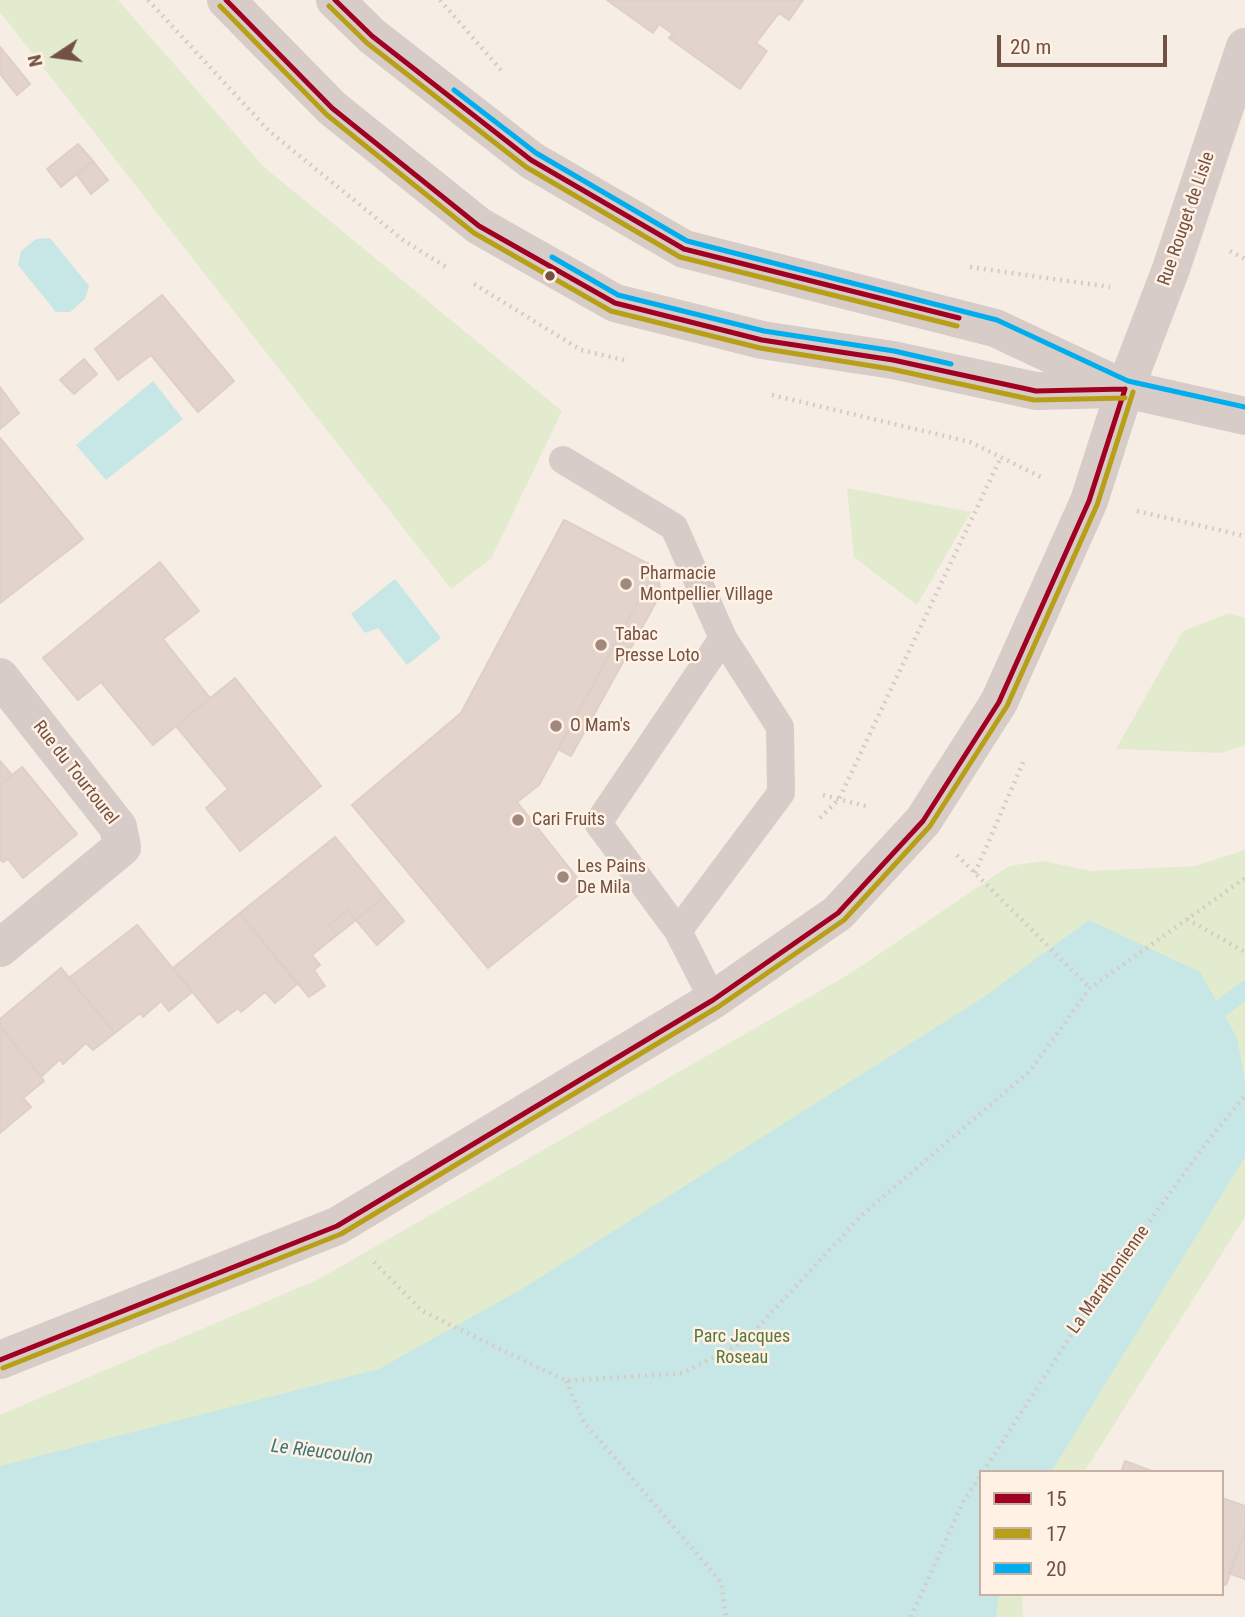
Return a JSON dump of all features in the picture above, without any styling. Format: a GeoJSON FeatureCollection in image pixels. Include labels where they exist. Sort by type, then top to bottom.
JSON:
{"type":"FeatureCollection","features":[{"type":"Feature","properties":{"kind":"street"},"geometry":{"type":"LineString","coordinates":[[226,0],[332,107],[479,226],[615,303],[762,340],[893,360],[1036,391],[1125,389]]}},
{"type":"Feature","properties":{"kind":"street"},"geometry":{"type":"LineString","coordinates":[[335,0],[372,36],[530,160],[684,249],[995,327],[1125,389],[1245,416]]}},
{"type":"Feature","properties":{"kind":"street","name":"Rue Rouget de Lisle"},"geometry":{"type":"LineString","coordinates":[[0,1360],[337,1226],[713,1000],[838,914],[923,821],[999,702],[1089,501],[1125,389],[1171,268],[1245,47]]}},
{"type":"Feature","properties":{"kind":"street","name":"Rue du Tourtourel"},"geometry":{"type":"LineString","coordinates":[[0,677],[118,827],[122,847],[0,948]]}},
{"type":"Feature","properties":{"kind":"lane"},"geometry":{"type":"LineString","coordinates":[[563,460],[674,527],[723,638],[780,727],[781,793],[678,931]]}},
{"type":"Feature","properties":{"kind":"lane"},"geometry":{"type":"LineString","coordinates":[[713,1000],[678,931],[598,823],[723,638]]}},
{"type":"Feature","properties":{"kind":"path"},"geometry":{"type":"LineString","coordinates":[[440,0],[504,74]]}},
{"type":"Feature","properties":{"kind":"path"},"geometry":{"type":"LineString","coordinates":[[959,265],[1108,289],[1116,278]]}},
{"type":"Feature","properties":{"kind":"path"},"geometry":{"type":"LineString","coordinates":[[811,828],[839,799],[1001,457]]}},
{"type":"Feature","properties":{"kind":"path"},"geometry":{"type":"LineString","coordinates":[[781,783],[923,821],[1090,988]]}},
{"type":"Feature","properties":{"kind":"path"},"geometry":{"type":"LineString","coordinates":[[337,1226],[422,1311],[566,1381],[683,1373],[745,1341],[863,1214],[1030,1071],[1090,988],[1245,878]]}},
{"type":"Feature","properties":{"kind":"path"},"geometry":{"type":"LineString","coordinates":[[1187,919],[1245,952]]}},
{"type":"Feature","properties":{"kind":"path","name":"La Marathonienne"},"geometry":{"type":"LineString","coordinates":[[984,1470],[1104,1284],[1213,1134],[1245,1096]]}},
{"type":"Feature","properties":{"kind":"path"},"geometry":{"type":"LineString","coordinates":[[566,1381],[584,1422],[721,1582],[726,1617]]}},
{"type":"Feature","properties":{"kind":"path","name":"La Marathonienne"},"geometry":{"type":"LineString","coordinates":[[911,1617],[963,1502],[979,1478]]}},
{"type":"Feature","properties":{"kind":"green space"},"geometry":{"type":"Polygon","coordinates":[[[0,0],[118,0],[264,167],[562,411],[491,559],[451,589],[0,12],[0,0]]]}},
{"type":"Feature","properties":{"kind":"green space"},"geometry":{"type":"Polygon","coordinates":[[[847,488],[971,512],[917,605],[854,557],[847,488]]]}},
{"type":"Feature","properties":{"kind":"green space"},"geometry":{"type":"Polygon","coordinates":[[[1229,613],[1245,618],[1245,745],[1221,753],[1116,749],[1183,631],[1229,613]]]}},
{"type":"Feature","properties":{"kind":"green space","name":"Parc Jacques Roseau"},"geometry":{"type":"Polygon","coordinates":[[[1245,850],[1245,1217],[1085,1470],[979,1470],[979,1596],[1022,1596],[1023,1617],[0,1617],[0,1415],[319,1279],[851,973],[1009,866],[1042,861],[1091,871],[1195,866],[1245,850]]]}},
{"type":"Feature","properties":{"kind":"water"},"geometry":{"type":"Polygon","coordinates":[[[50,238],[89,286],[85,299],[70,312],[56,312],[18,265],[21,251],[36,239],[50,238]]]}},
{"type":"Feature","properties":{"kind":"water"},"geometry":{"type":"Polygon","coordinates":[[[153,381],[183,419],[106,480],[76,445],[153,381]]]}},
{"type":"Feature","properties":{"kind":"water"},"geometry":{"type":"Polygon","coordinates":[[[395,579],[441,638],[407,665],[378,628],[365,633],[351,614],[395,579]]]}},
{"type":"Feature","properties":{"kind":"water","name":"Parc Jacques Roseau"},"geometry":{"type":"Polygon","coordinates":[[[1089,920],[1200,972],[1237,1038],[1245,1081],[1245,1157],[1052,1470],[979,1470],[979,1596],[999,1596],[996,1617],[0,1617],[0,1466],[379,1369],[525,1287],[984,997],[1089,920]]]}},
{"type":"Feature","properties":{"kind":"building"},"geometry":{"type":"Polygon","coordinates":[[[607,0],[803,0],[789,20],[779,13],[756,43],[767,51],[740,89],[669,38],[673,34],[659,24],[653,33],[607,0]]]}},
{"type":"Feature","properties":{"kind":"building"},"geometry":{"type":"Polygon","coordinates":[[[0,47],[30,84],[17,95],[0,74],[0,47]]]}},
{"type":"Feature","properties":{"kind":"building"},"geometry":{"type":"Polygon","coordinates":[[[78,144],[93,161],[61,187],[47,169],[78,144]]]}},
{"type":"Feature","properties":{"kind":"building"},"geometry":{"type":"Polygon","coordinates":[[[93,161],[108,180],[91,194],[77,175],[93,161]]]}},
{"type":"Feature","properties":{"kind":"building"},"geometry":{"type":"Polygon","coordinates":[[[162,295],[234,381],[198,412],[151,355],[118,380],[95,349],[162,295]]]}},
{"type":"Feature","properties":{"kind":"building"},"geometry":{"type":"Polygon","coordinates":[[[84,359],[97,374],[74,394],[60,380],[84,359]]]}},
{"type":"Feature","properties":{"kind":"building"},"geometry":{"type":"Polygon","coordinates":[[[0,387],[19,413],[0,429],[0,387]]]}},
{"type":"Feature","properties":{"kind":"building"},"geometry":{"type":"Polygon","coordinates":[[[0,438],[83,539],[0,603],[0,438]]]}},
{"type":"Feature","properties":{"kind":"building"},"geometry":{"type":"Polygon","coordinates":[[[564,520],[656,568],[539,785],[517,802],[586,889],[488,968],[352,805],[461,713],[564,520]]]}},
{"type":"Feature","properties":{"kind":"building"},"geometry":{"type":"Polygon","coordinates":[[[160,562],[199,611],[163,639],[210,698],[153,745],[101,682],[78,700],[43,658],[160,562]]]}},
{"type":"Feature","properties":{"kind":"building"},"geometry":{"type":"Polygon","coordinates":[[[656,568],[661,593],[571,756],[558,749],[656,568]]]}},
{"type":"Feature","properties":{"kind":"building"},"geometry":{"type":"Polygon","coordinates":[[[235,678],[321,786],[240,851],[206,808],[228,789],[176,726],[235,678]]]}},
{"type":"Feature","properties":{"kind":"building"},"geometry":{"type":"Polygon","coordinates":[[[0,761],[12,775],[0,785],[0,761]]]}},
{"type":"Feature","properties":{"kind":"building"},"geometry":{"type":"Polygon","coordinates":[[[22,767],[77,834],[23,878],[8,859],[3,862],[0,859],[0,785],[22,767]]]}},
{"type":"Feature","properties":{"kind":"building"},"geometry":{"type":"Polygon","coordinates":[[[335,837],[384,897],[356,920],[348,910],[329,925],[337,935],[312,955],[320,965],[314,970],[325,986],[309,997],[240,913],[335,837]]]}},
{"type":"Feature","properties":{"kind":"building"},"geometry":{"type":"Polygon","coordinates":[[[384,897],[404,921],[377,945],[356,920],[384,897]]]}},
{"type":"Feature","properties":{"kind":"building"},"geometry":{"type":"Polygon","coordinates":[[[348,910],[356,920],[337,935],[329,925],[348,910]]]}},
{"type":"Feature","properties":{"kind":"building"},"geometry":{"type":"Polygon","coordinates":[[[240,913],[297,984],[275,1003],[265,992],[241,1012],[238,1008],[218,1023],[173,968],[240,913]]]}},
{"type":"Feature","properties":{"kind":"building"},"geometry":{"type":"Polygon","coordinates":[[[137,925],[192,992],[169,1011],[161,1001],[143,1017],[140,1013],[115,1033],[69,978],[137,925]]]}},
{"type":"Feature","properties":{"kind":"building"},"geometry":{"type":"Polygon","coordinates":[[[61,968],[115,1033],[93,1050],[86,1043],[63,1064],[60,1059],[41,1077],[0,1026],[0,1019],[61,968]]]}},
{"type":"Feature","properties":{"kind":"building"},"geometry":{"type":"Polygon","coordinates":[[[0,1026],[44,1081],[23,1098],[31,1107],[0,1133],[0,1026]]]}},
{"type":"Feature","properties":{"kind":"building"},"geometry":{"type":"Polygon","coordinates":[[[1125,1461],[1149,1470],[1122,1470],[1125,1461]]]}},
{"type":"Feature","properties":{"kind":"building"},"geometry":{"type":"Polygon","coordinates":[[[1224,1499],[1245,1506],[1245,1532],[1226,1585],[1224,1499]]]}},
{"type":"Feature","properties":{"kind":"building"},"geometry":{"type":"Polygon","coordinates":[[[1245,1532],[1245,1579],[1229,1573],[1245,1532]]]}},
{"type":"Feature","properties":{"kind":"waterway"},"geometry":{"type":"LineString","coordinates":[[1202,1023],[1245,990]]}},
{"type":"Feature","properties":{"kind":"transit line","name":"15"},"geometry":{"type":"LineString","coordinates":[[226,0],[332,108],[479,226],[615,303],[762,340],[893,360],[1036,391],[1125,389]]}},
{"type":"Feature","properties":{"kind":"transit line","name":"15"},"geometry":{"type":"LineString","coordinates":[[335,0],[372,36],[531,160],[684,249],[959,318]]}},
{"type":"Feature","properties":{"kind":"transit line","name":"17"},"geometry":{"type":"LineString","coordinates":[[220,6],[327,115],[474,233],[611,311],[760,348],[891,369],[1034,400],[1125,398]]}},
{"type":"Feature","properties":{"kind":"transit line","name":"17"},"geometry":{"type":"LineString","coordinates":[[329,6],[367,43],[526,167],[680,257],[957,326]]}},
{"type":"Feature","properties":{"kind":"transit line","name":"20"},"geometry":{"type":"LineString","coordinates":[[454,90],[536,153],[687,241],[997,320],[1128,381],[1245,407]]}},
{"type":"Feature","properties":{"kind":"transit line","name":"20"},"geometry":{"type":"LineString","coordinates":[[552,257],[618,295],[764,331],[894,351],[951,364]]}},
{"type":"Feature","properties":{"kind":"transit line","name":"15"},"geometry":{"type":"LineString","coordinates":[[0,1360],[337,1226],[713,1000],[838,913],[923,821],[999,702],[1089,501],[1125,389]]}},
{"type":"Feature","properties":{"kind":"transit line","name":"17"},"geometry":{"type":"LineString","coordinates":[[3,1368],[341,1234],[718,1007],[844,920],[930,826],[1007,706],[1097,505],[1133,392]]}},
{"type":"Feature","properties":{"kind":"place","name":"Pharmacie Montpellier Village"},"geometry":{"type":"Point","coordinates":[626,584]}},
{"type":"Feature","properties":{"kind":"place","name":"Tabac Presse Loto"},"geometry":{"type":"Point","coordinates":[601,645]}},
{"type":"Feature","properties":{"kind":"place","name":"O Mam's"},"geometry":{"type":"Point","coordinates":[556,726]}},
{"type":"Feature","properties":{"kind":"place","name":"Cari Fruits"},"geometry":{"type":"Point","coordinates":[518,820]}},
{"type":"Feature","properties":{"kind":"place","name":"Les Pains De Mila"},"geometry":{"type":"Point","coordinates":[563,877]}},
{"type":"Feature","properties":{"kind":"water label","name":"Le Rieucoulon"},"geometry":{"type":"Point","coordinates":[322,1453]}}]}
